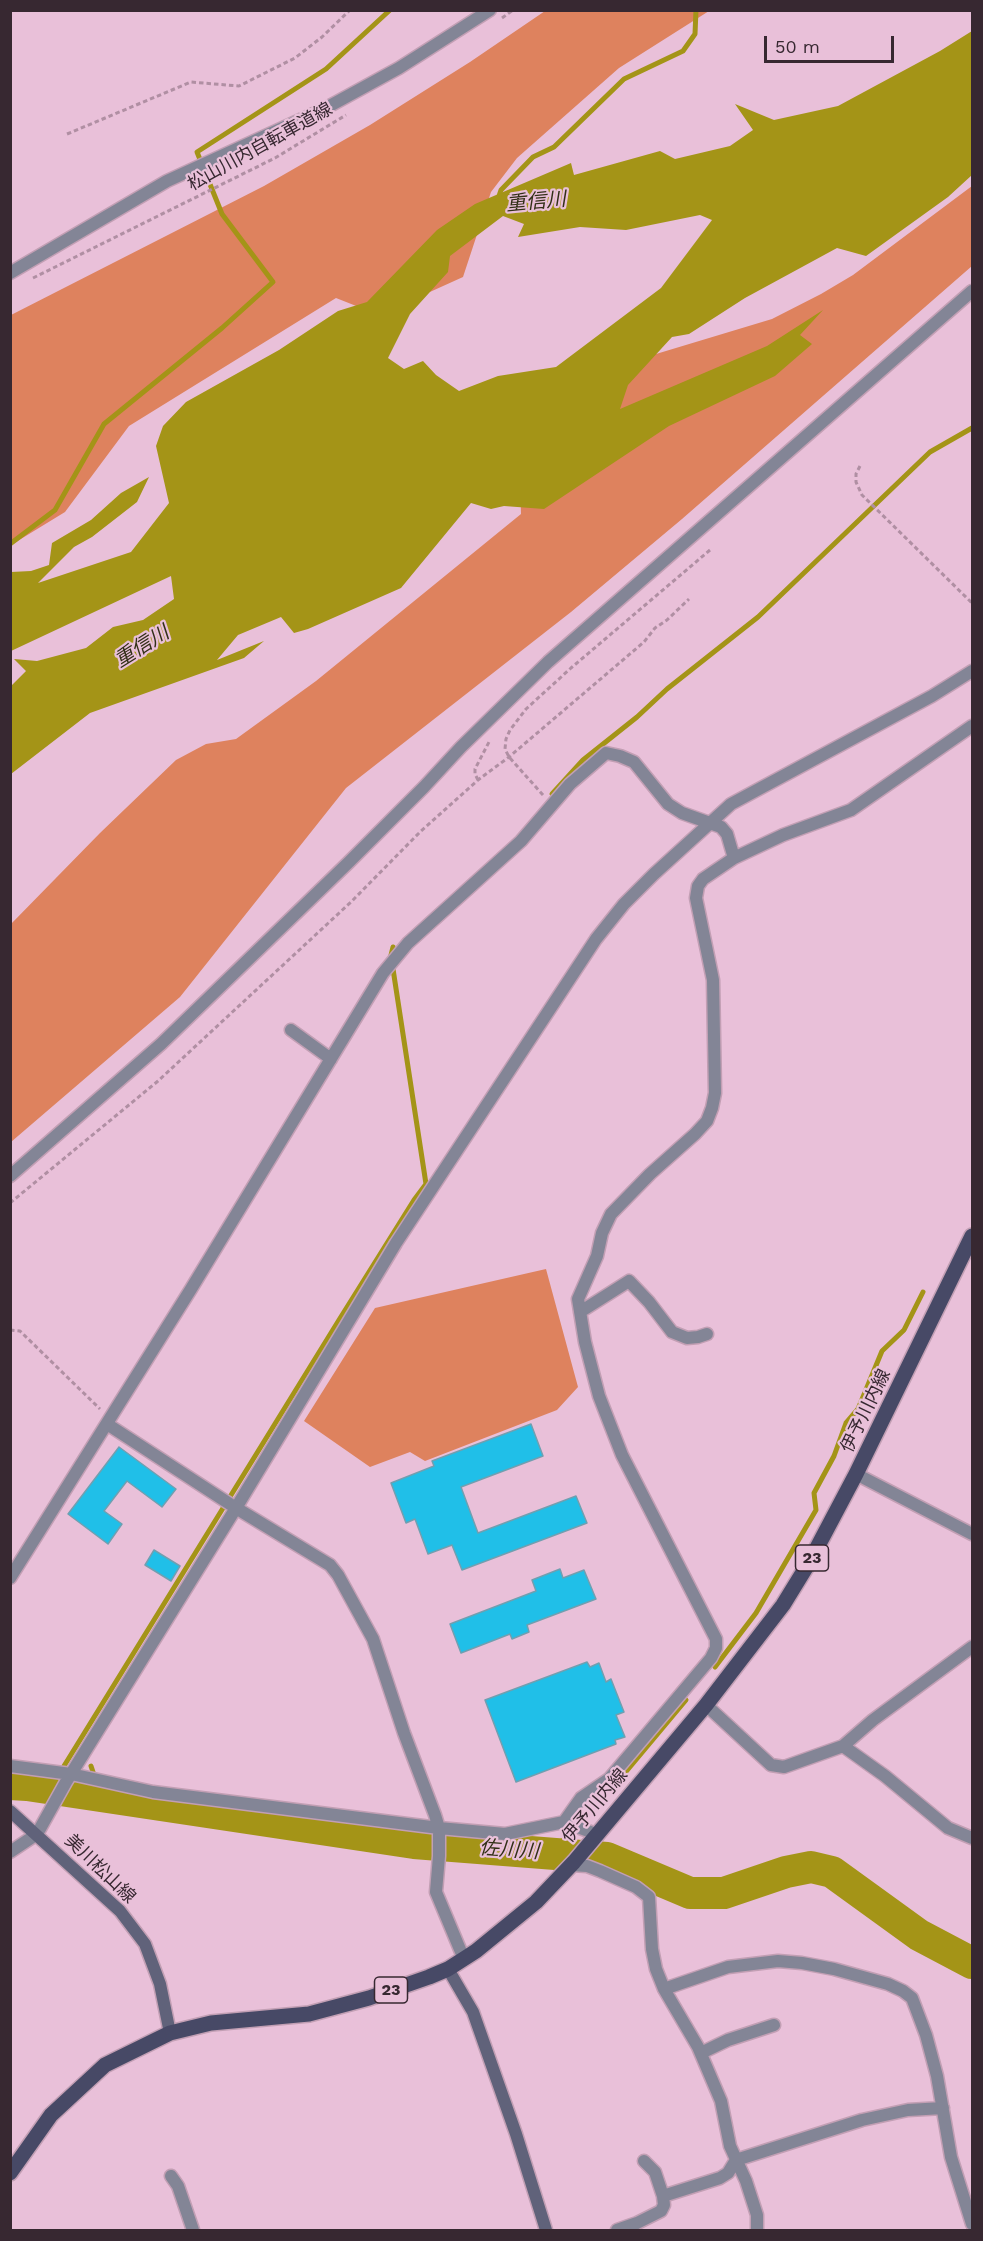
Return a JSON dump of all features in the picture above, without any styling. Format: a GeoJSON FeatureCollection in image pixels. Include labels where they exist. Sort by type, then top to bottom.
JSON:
{"type":"FeatureCollection","features":[{"type":"Feature","properties":{"kind":"main road","name":"伊予川内線"},"geometry":{"type":"LineString","coordinates":[[10,2173],[51,2115],[105,2065],[170,2033],[211,2023],[309,2014],[369,1998],[448,1969],[507,1928],[536,1902],[572,1864],[706,1705],[783,1605],[810,1561],[856,1474],[972,1236]]}},
{"type":"Feature","properties":{"kind":"main road","name":"美川松山線"},"geometry":{"type":"LineString","coordinates":[[10,1811],[120,1911],[145,1944],[160,1984],[170,2033]]}},
{"type":"Feature","properties":{"kind":"main road"},"geometry":{"type":"LineString","coordinates":[[448,1969],[473,2013],[516,2133],[546,2230]]}},
{"type":"Feature","properties":{"kind":"street"},"geometry":{"type":"LineString","coordinates":[[10,273],[167,181],[333,104],[399,68],[490,10]]}},
{"type":"Feature","properties":{"kind":"street"},"geometry":{"type":"LineString","coordinates":[[10,1176],[161,1044],[349,862],[548,662],[972,291]]}},
{"type":"Feature","properties":{"kind":"street"},"geometry":{"type":"LineString","coordinates":[[10,1852],[37,1834],[68,1778],[236,1508],[396,1243],[596,939],[624,904],[731,804],[932,696],[972,671]]}},
{"type":"Feature","properties":{"kind":"street"},"geometry":{"type":"LineString","coordinates":[[564,1822],[581,1798],[609,1779],[711,1658],[716,1648],[716,1639],[622,1455],[599,1396],[585,1342],[578,1299],[597,1256],[597,1246],[611,1214],[650,1174],[695,1134],[707,1121],[712,1108],[715,1093],[713,980],[696,898],[698,886],[703,879],[734,858],[783,835],[851,810],[972,726]]}},
{"type":"Feature","properties":{"kind":"street"},"geometry":{"type":"LineString","coordinates":[[10,1578],[109,1422],[383,973],[395,957],[521,842],[570,784],[606,753],[634,762],[668,804],[694,819],[721,827],[727,834],[734,858]]}},
{"type":"Feature","properties":{"kind":"street"},"geometry":{"type":"LineString","coordinates":[[291,1030],[331,1059]]}},
{"type":"Feature","properties":{"kind":"street"},"geometry":{"type":"LineString","coordinates":[[580,1312],[629,1281],[672,1332],[687,1338],[707,1334]]}},
{"type":"Feature","properties":{"kind":"street"},"geometry":{"type":"LineString","coordinates":[[109,1422],[236,1508],[330,1565],[338,1575],[373,1639],[438,1831],[439,1856],[436,1892],[464,1959]]}},
{"type":"Feature","properties":{"kind":"street"},"geometry":{"type":"LineString","coordinates":[[856,1474],[972,1534]]}},
{"type":"Feature","properties":{"kind":"street"},"geometry":{"type":"LineString","coordinates":[[706,1705],[771,1765],[784,1767],[843,1746],[873,1720],[972,1647]]}},
{"type":"Feature","properties":{"kind":"street"},"geometry":{"type":"LineString","coordinates":[[843,1746],[885,1776],[948,1828],[972,1838]]}},
{"type":"Feature","properties":{"kind":"street"},"geometry":{"type":"LineString","coordinates":[[10,1766],[153,1792],[438,1831],[505,1834],[564,1822],[593,1838]]}},
{"type":"Feature","properties":{"kind":"street"},"geometry":{"type":"LineString","coordinates":[[572,1864],[600,1871],[636,1887],[649,1898],[652,1949],[664,1989],[701,2053],[721,2101],[730,2146],[746,2181],[757,2215],[758,2230]]}},
{"type":"Feature","properties":{"kind":"street"},"geometry":{"type":"LineString","coordinates":[[664,1989],[728,1967],[778,1961],[834,1969],[888,1984],[903,1991],[912,1998],[919,2013],[937,2076],[956,2177],[972,2224]]}},
{"type":"Feature","properties":{"kind":"street"},"geometry":{"type":"LineString","coordinates":[[701,2053],[728,2040],[774,2025]]}},
{"type":"Feature","properties":{"kind":"street"},"geometry":{"type":"LineString","coordinates":[[663,2196],[720,2178],[728,2173],[736,2160],[862,2120],[908,2110],[943,2108]]}},
{"type":"Feature","properties":{"kind":"street"},"geometry":{"type":"LineString","coordinates":[[617,2230],[660,2211],[664,2205],[655,2172],[644,2161]]}},
{"type":"Feature","properties":{"kind":"street"},"geometry":{"type":"LineString","coordinates":[[171,2176],[178,2186],[193,2230]]}},
{"type":"Feature","properties":{"kind":"path"},"geometry":{"type":"LineString","coordinates":[[67,134],[191,82],[239,86],[295,58],[322,37],[350,10]]}},
{"type":"Feature","properties":{"kind":"path"},"geometry":{"type":"LineString","coordinates":[[501,19],[513,10]]}},
{"type":"Feature","properties":{"kind":"path","name":"松山川内自転車道線"},"geometry":{"type":"LineString","coordinates":[[32,279],[275,158],[350,113]]}},
{"type":"Feature","properties":{"kind":"path"},"geometry":{"type":"LineString","coordinates":[[860,466],[856,474],[856,482],[862,495],[972,603]]}},
{"type":"Feature","properties":{"kind":"path"},"geometry":{"type":"LineString","coordinates":[[554,803],[541,794],[509,757],[505,749],[510,730],[526,709],[571,668],[710,550]]}},
{"type":"Feature","properties":{"kind":"path"},"geometry":{"type":"LineString","coordinates":[[10,1203],[158,1081],[351,902],[421,831],[478,780],[509,757],[644,642],[655,628],[689,599]]}},
{"type":"Feature","properties":{"kind":"path"},"geometry":{"type":"LineString","coordinates":[[478,780],[475,769],[490,741]]}},
{"type":"Feature","properties":{"kind":"path"},"geometry":{"type":"LineString","coordinates":[[10,1330],[20,1331],[109,1422]]}},
{"type":"Feature","properties":{"kind":"shaded area"},"geometry":{"type":"Polygon","coordinates":[[[545,11],[709,11],[619,68],[517,158],[491,192],[463,277],[379,315],[336,298],[129,426],[65,512],[11,545],[11,315],[264,186],[370,125],[545,11]]]}},
{"type":"Feature","properties":{"kind":"shaded area"},"geometry":{"type":"Polygon","coordinates":[[[972,186],[972,266],[682,519],[571,612],[346,788],[180,997],[11,1142],[11,924],[100,833],[176,760],[206,744],[236,739],[316,681],[521,514],[520,476],[603,370],[772,319],[853,275],[972,186]]]}},
{"type":"Feature","properties":{"kind":"shaded area"},"geometry":{"type":"Polygon","coordinates":[[[546,1269],[578,1387],[557,1410],[425,1461],[410,1452],[370,1467],[304,1421],[375,1308],[546,1269]]]}},
{"type":"Feature","properties":{"kind":"water","name":"重信川"},"geometry":{"type":"Polygon","coordinates":[[[972,31],[972,175],[948,197],[866,256],[837,248],[745,298],[689,334],[672,337],[628,385],[620,409],[767,346],[823,310],[800,335],[812,344],[775,376],[669,426],[544,509],[504,506],[491,509],[471,503],[401,588],[308,629],[294,633],[281,617],[238,635],[217,660],[264,641],[244,658],[90,713],[11,774],[11,686],[26,671],[14,659],[37,661],[86,648],[113,627],[143,620],[174,599],[171,576],[11,651],[11,572],[31,571],[49,565],[52,543],[91,520],[121,493],[149,477],[137,502],[92,537],[74,547],[38,583],[131,552],[169,503],[156,446],[163,426],[186,402],[279,350],[338,311],[367,302],[437,230],[475,204],[571,163],[574,175],[660,151],[675,159],[730,146],[753,130],[735,104],[774,120],[838,106],[940,51],[972,31]],[[700,215],[626,230],[580,227],[518,237],[524,224],[503,216],[450,256],[448,272],[410,314],[388,358],[404,369],[423,361],[436,375],[459,391],[498,376],[556,367],[661,288],[712,220],[700,215]]]}},
{"type":"Feature","properties":{"kind":"building"},"geometry":{"type":"Polygon","coordinates":[[[531,1424],[543,1456],[461,1487],[478,1533],[576,1496],[587,1523],[462,1570],[452,1545],[428,1554],[415,1519],[406,1523],[391,1483],[434,1466],[432,1461],[531,1424]]]}},
{"type":"Feature","properties":{"kind":"building"},"geometry":{"type":"Polygon","coordinates":[[[119,1447],[176,1489],[162,1507],[127,1481],[104,1511],[122,1524],[108,1544],[68,1514],[119,1447]]]}},
{"type":"Feature","properties":{"kind":"building"},"geometry":{"type":"Polygon","coordinates":[[[154,1550],[180,1566],[171,1581],[145,1565],[154,1550]]]}},
{"type":"Feature","properties":{"kind":"building"},"geometry":{"type":"Polygon","coordinates":[[[560,1569],[563,1578],[584,1570],[596,1599],[527,1625],[529,1632],[512,1639],[510,1634],[461,1653],[450,1624],[536,1591],[532,1580],[560,1569]]]}},
{"type":"Feature","properties":{"kind":"building"},"geometry":{"type":"Polygon","coordinates":[[[587,1662],[590,1667],[599,1663],[606,1682],[611,1679],[624,1712],[616,1715],[625,1737],[615,1740],[616,1744],[516,1782],[485,1700],[587,1662]]]}},
{"type":"Feature","properties":{"kind":"waterway"},"geometry":{"type":"LineString","coordinates":[[10,544],[55,510],[104,424],[222,328],[273,282],[222,214],[197,152],[326,69],[390,10]]}},
{"type":"Feature","properties":{"kind":"waterway","name":"重信川"},"geometry":{"type":"LineString","coordinates":[[498,199],[501,190],[533,157],[554,147],[624,79],[683,51],[695,34],[696,10]]}},
{"type":"Feature","properties":{"kind":"waterway"},"geometry":{"type":"LineString","coordinates":[[552,794],[583,760],[637,717],[667,689],[758,617],[930,452],[972,428]]}},
{"type":"Feature","properties":{"kind":"waterway"},"geometry":{"type":"LineString","coordinates":[[391,955],[393,947]]}},
{"type":"Feature","properties":{"kind":"waterway"},"geometry":{"type":"LineString","coordinates":[[64,1766],[339,1320],[426,1184],[393,969]]}},
{"type":"Feature","properties":{"kind":"waterway"},"geometry":{"type":"LineString","coordinates":[[715,1667],[756,1613],[816,1510],[814,1493],[834,1456],[846,1423],[858,1409],[882,1351],[904,1330],[923,1292]]}},
{"type":"Feature","properties":{"kind":"waterway"},"geometry":{"type":"LineString","coordinates":[[614,1786],[686,1700]]}},
{"type":"Feature","properties":{"kind":"waterway"},"geometry":{"type":"LineString","coordinates":[[91,1766],[93,1772]]}},
{"type":"Feature","properties":{"kind":"waterway","name":"佐川川"},"geometry":{"type":"LineString","coordinates":[[48,1788],[53,1782]]}},
{"type":"Feature","properties":{"kind":"waterway","name":"佐川川"},"geometry":{"type":"LineString","coordinates":[[10,1784],[414,1843],[607,1858],[690,1893],[724,1893],[786,1872],[811,1867],[832,1872],[919,1935],[972,1963]]}},
{"type":"Feature","properties":{"kind":"waterway"},"geometry":{"type":"LineString","coordinates":[[110,1798],[113,1789]]}},
{"type":"Feature","properties":{"kind":"waterway"},"geometry":{"type":"LineString","coordinates":[[553,1852],[562,1841]]}}]}
